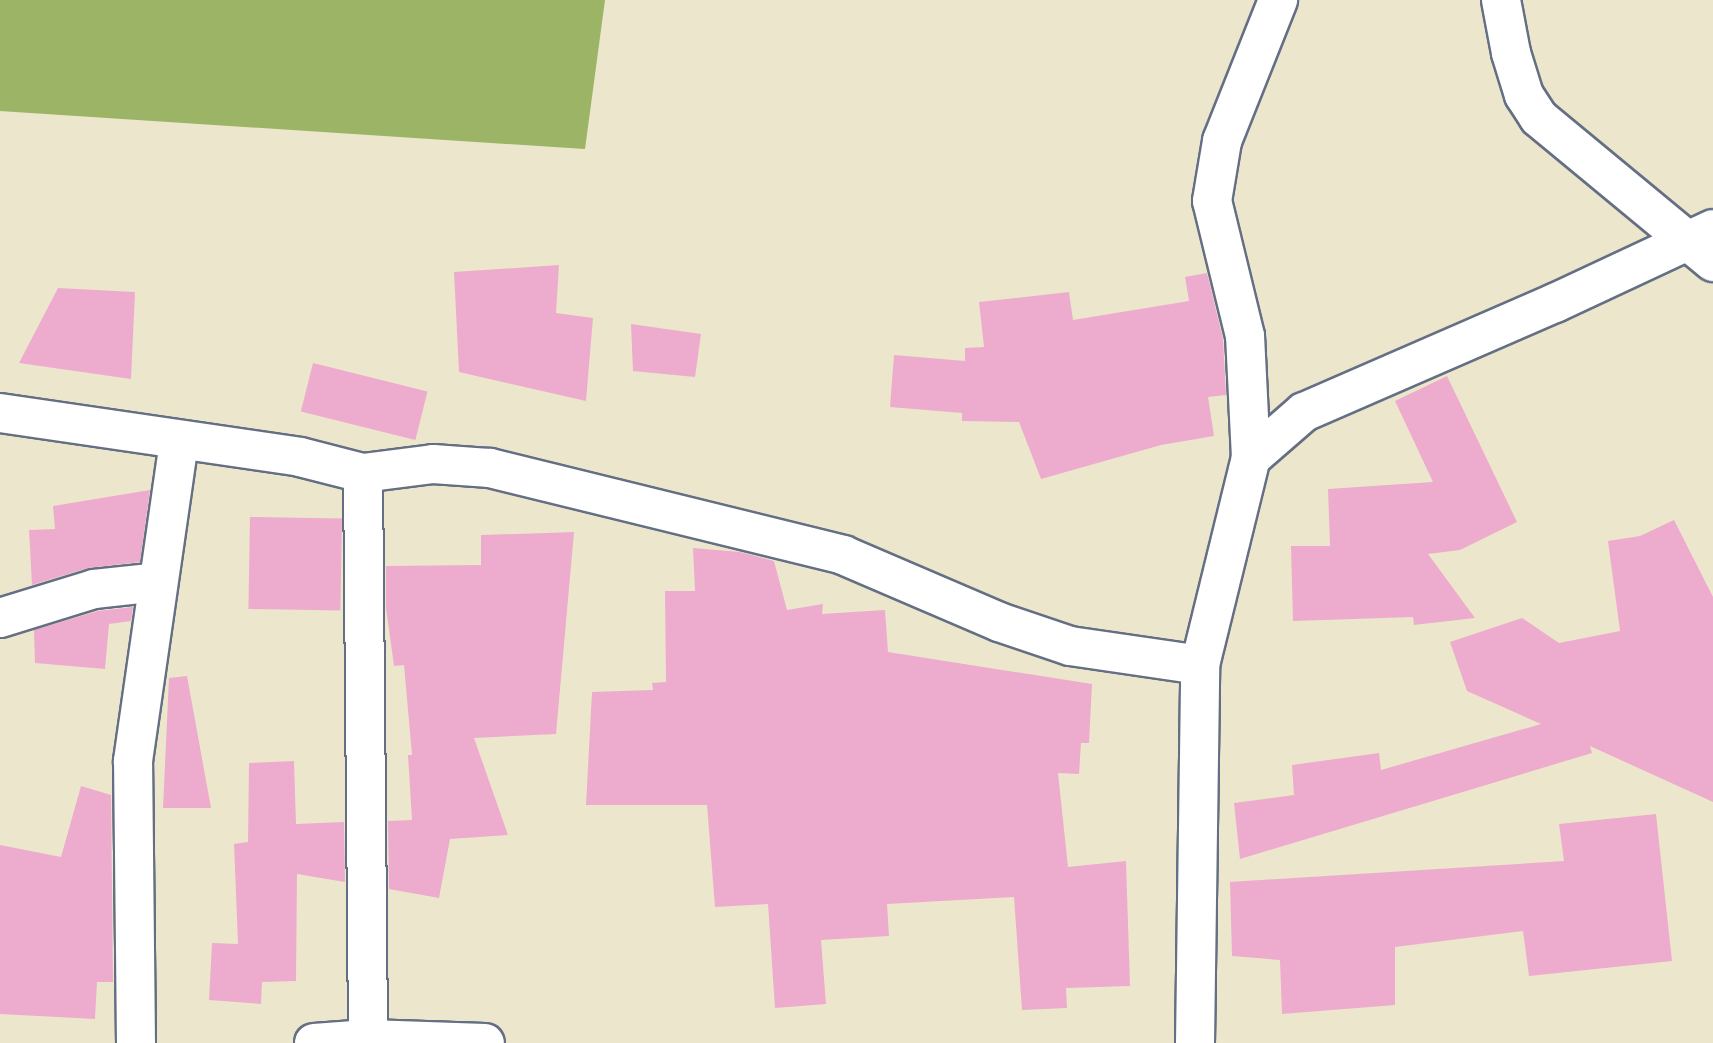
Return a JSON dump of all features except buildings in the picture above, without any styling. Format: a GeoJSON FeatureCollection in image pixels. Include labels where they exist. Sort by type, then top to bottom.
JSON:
{"type":"FeatureCollection","features":[{"type":"Feature","properties":{"kind":"street"},"geometry":{"type":"LineString","coordinates":[[1195,1043],[1200,666],[1251,458],[1245,335],[1212,201],[1222,141],[1278,0]]}},
{"type":"Feature","properties":{"kind":"street"},"geometry":{"type":"LineString","coordinates":[[1501,0],[1511,53],[1524,94],[1539,118],[1704,244]]}},
{"type":"Feature","properties":{"kind":"street"},"geometry":{"type":"LineString","coordinates":[[1251,458],[1304,412],[1555,303],[1704,244]]}},
{"type":"Feature","properties":{"kind":"street"},"geometry":{"type":"LineString","coordinates":[[0,413],[300,457],[363,473],[433,464],[490,468],[843,555],[999,622],[1070,646],[1200,666]]}},
{"type":"Feature","properties":{"kind":"street"},"geometry":{"type":"LineString","coordinates":[[136,1043],[133,761],[179,441]]}},
{"type":"Feature","properties":{"kind":"street"},"geometry":{"type":"LineString","coordinates":[[363,473],[365,946],[368,1039]]}},
{"type":"Feature","properties":{"kind":"street"},"geometry":{"type":"LineString","coordinates":[[0,618],[94,589],[158,582]]}},
{"type":"Feature","properties":{"kind":"street"},"geometry":{"type":"LineString","coordinates":[[314,1043],[368,1039],[485,1043]]}},
{"type":"Feature","properties":{"kind":"green space"},"geometry":{"type":"Polygon","coordinates":[[[0,0],[605,0],[585,149],[0,111],[0,0]]]}}]}
